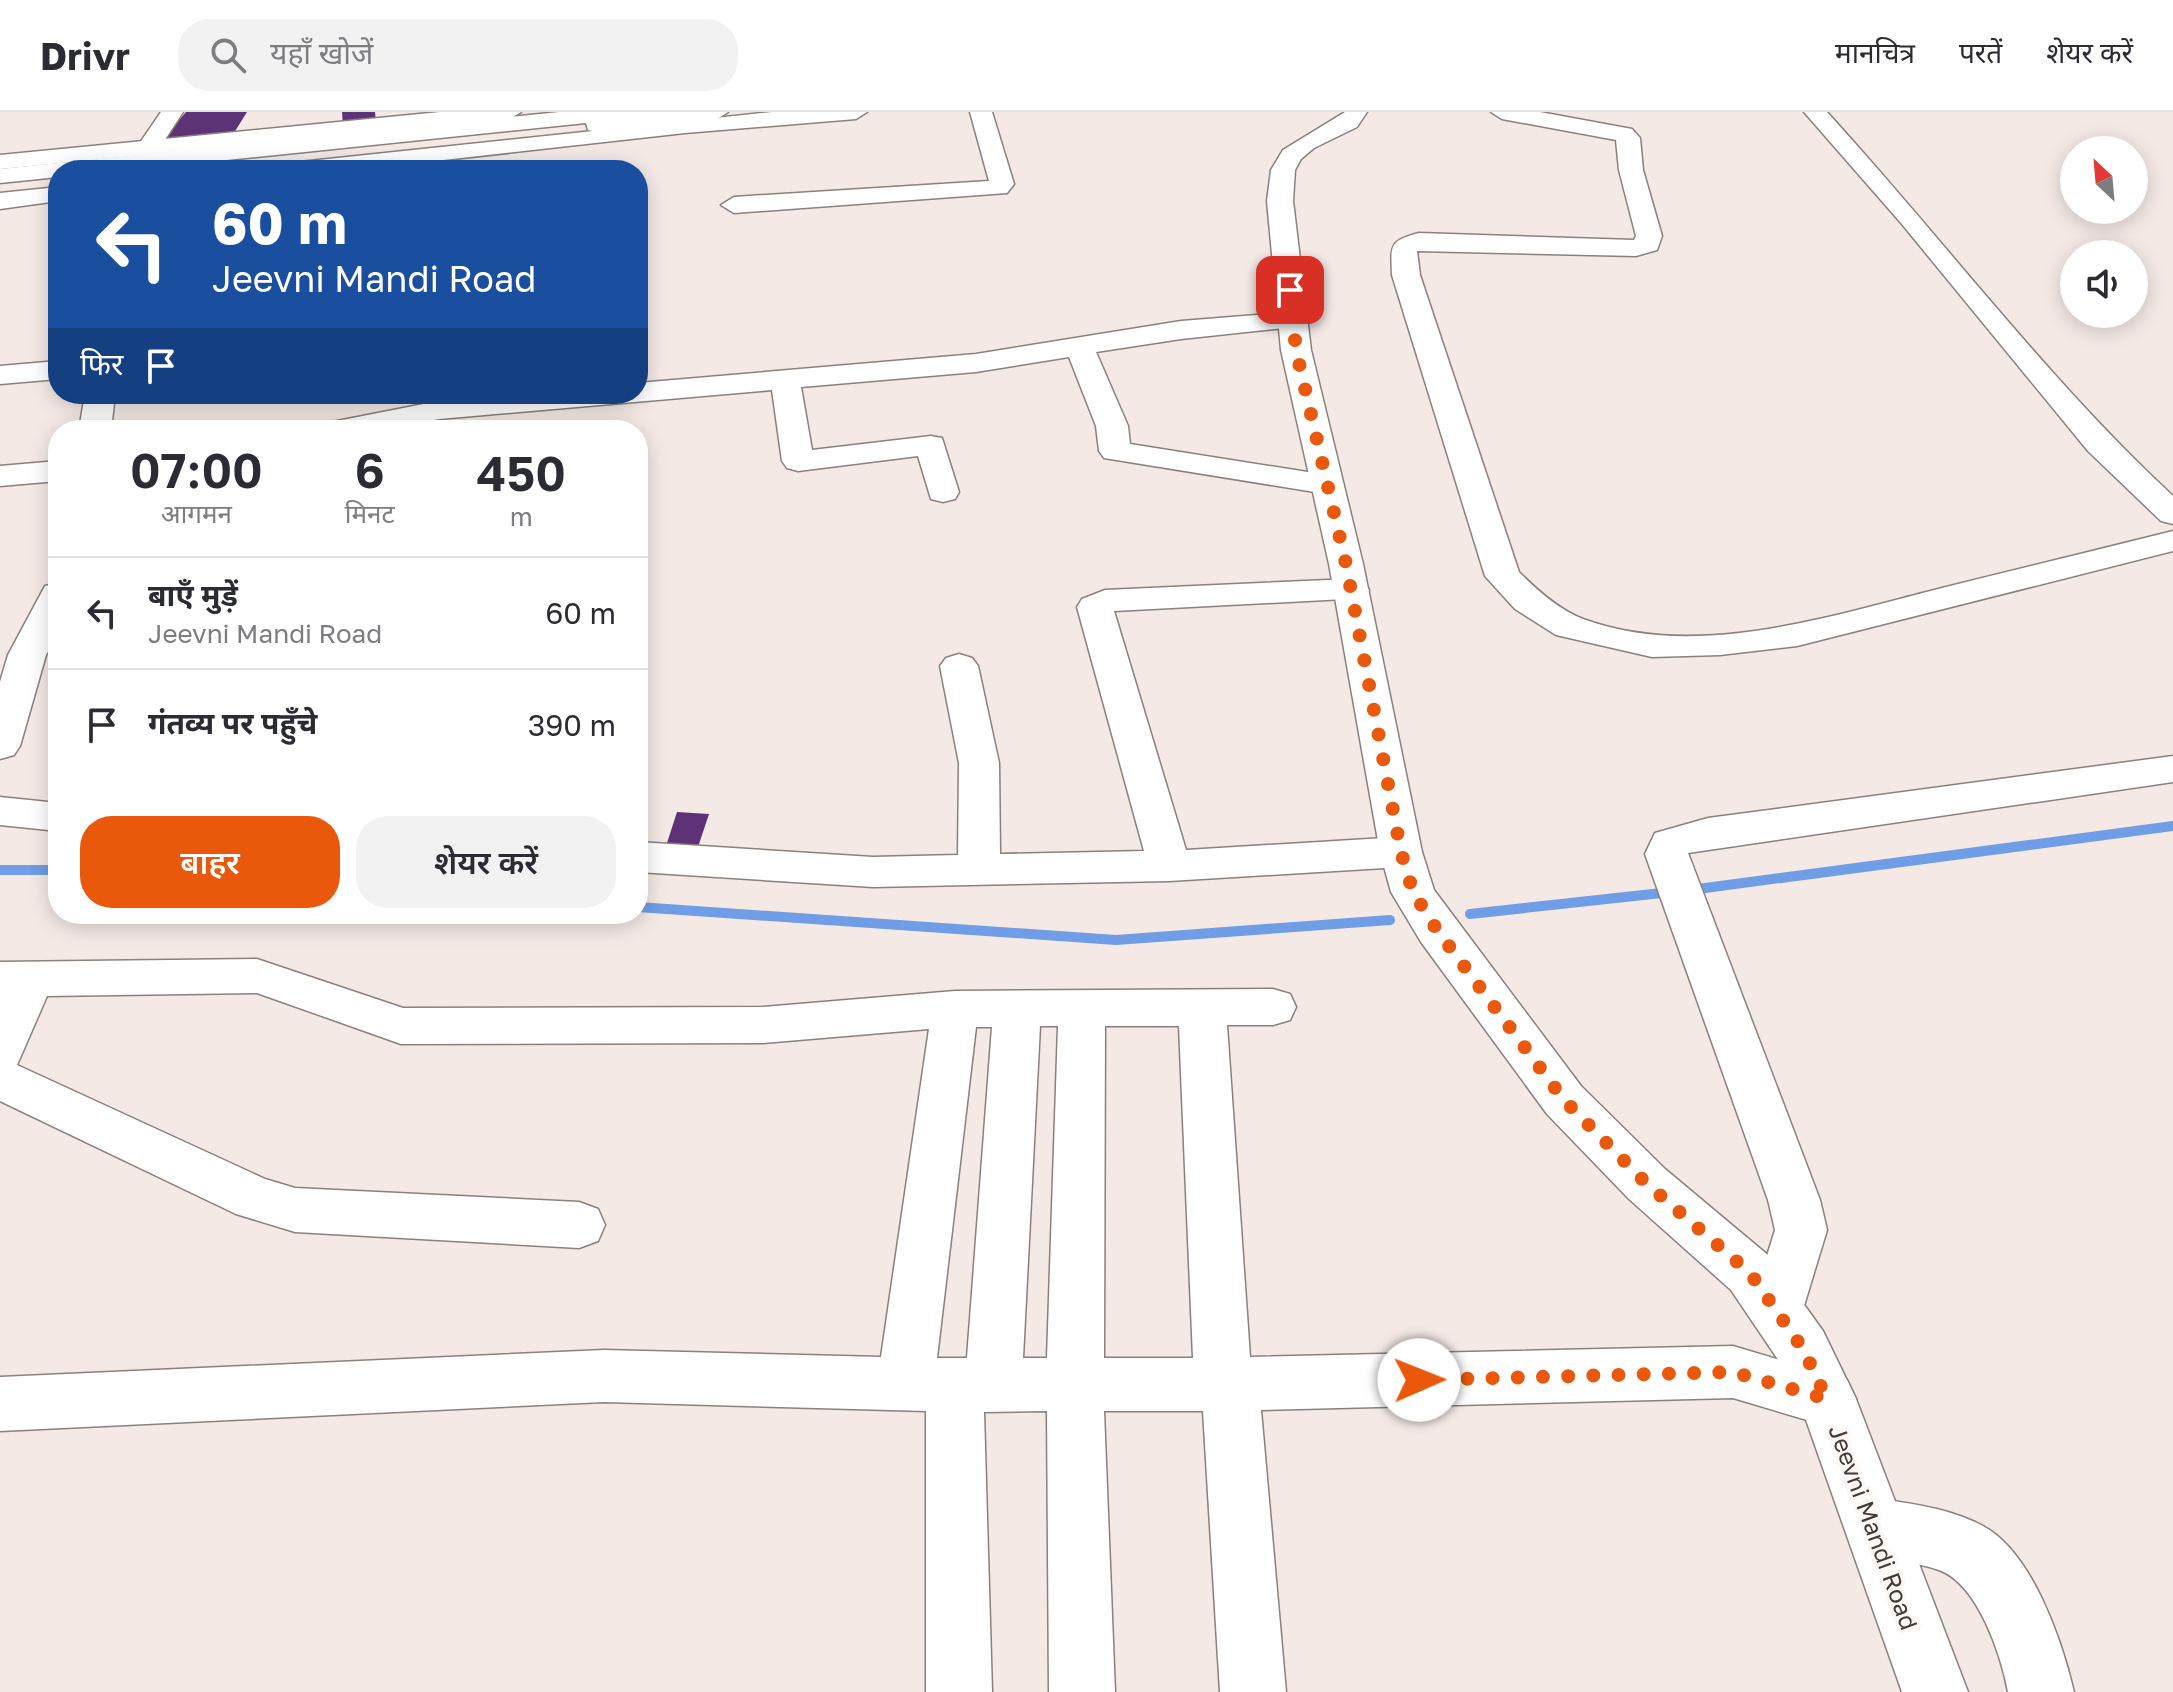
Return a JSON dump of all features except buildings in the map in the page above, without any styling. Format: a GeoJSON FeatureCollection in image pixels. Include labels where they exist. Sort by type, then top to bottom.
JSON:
{"type":"FeatureCollection","features":[{"type":"Feature","properties":{"kind":"main road"},"geometry":{"type":"LineString","coordinates":[[149,147],[172,112]]}},
{"type":"Feature","properties":{"kind":"main road"},"geometry":{"type":"LineString","coordinates":[[94,160],[149,147],[510,112]]}},
{"type":"Feature","properties":{"kind":"main road"},"geometry":{"type":"LineString","coordinates":[[156,160],[626,112]]}},
{"type":"Feature","properties":{"kind":"main road"},"geometry":{"type":"LineString","coordinates":[[259,160],[717,112]]}},
{"type":"Feature","properties":{"kind":"main road"},"geometry":{"type":"LineString","coordinates":[[380,160],[685,126],[856,112]]}},
{"type":"Feature","properties":{"kind":"main road"},"geometry":{"type":"LineString","coordinates":[[734,205],[998,188],[1002,184],[981,112]]}},
{"type":"Feature","properties":{"kind":"main road","name":"Jeevni Mandi Road"},"geometry":{"type":"LineString","coordinates":[[1356,112],[1349,122],[1315,128],[1291,155],[1283,170],[1280,201],[1296,350],[1351,590],[1401,852],[1413,892],[1437,930],[1564,1100],[1647,1184],[1750,1273],[1803,1349],[1827,1399],[1935,1692]]}},
{"type":"Feature","properties":{"kind":"main road"},"geometry":{"type":"LineString","coordinates":[[1502,112],[1624,134],[1628,138],[1631,170],[1649,236],[1648,244],[1607,250],[1419,241],[1404,247],[1406,275],[1443,399],[1503,576],[1512,588],[1538,608],[1569,627],[1610,639],[1652,646],[1720,644],[1843,626],[2173,541]]}},
{"type":"Feature","properties":{"kind":"main road"},"geometry":{"type":"LineString","coordinates":[[1815,112],[1910,218],[2099,444],[2173,514]]}},
{"type":"Feature","properties":{"kind":"main road"},"geometry":{"type":"LineString","coordinates":[[463,117],[585,116]]}},
{"type":"Feature","properties":{"kind":"main road"},"geometry":{"type":"LineString","coordinates":[[0,165],[48,167]]}},
{"type":"Feature","properties":{"kind":"main road"},"geometry":{"type":"LineString","coordinates":[[0,176],[48,171]]}},
{"type":"Feature","properties":{"kind":"main road"},"geometry":{"type":"LineString","coordinates":[[0,187],[48,172]]}},
{"type":"Feature","properties":{"kind":"main road"},"geometry":{"type":"LineString","coordinates":[[0,201],[48,195]]}},
{"type":"Feature","properties":{"kind":"main road"},"geometry":{"type":"LineString","coordinates":[[648,391],[976,363],[1181,330],[1293,320]]}},
{"type":"Feature","properties":{"kind":"main road"},"geometry":{"type":"LineString","coordinates":[[1079,346],[1112,426],[1115,451],[1327,484]]}},
{"type":"Feature","properties":{"kind":"main road"},"geometry":{"type":"LineString","coordinates":[[0,375],[48,371]]}},
{"type":"Feature","properties":{"kind":"main road"},"geometry":{"type":"LineString","coordinates":[[785,379],[798,461],[931,445],[943,492]]}},
{"type":"Feature","properties":{"kind":"main road"},"geometry":{"type":"LineString","coordinates":[[427,420],[546,404]]}},
{"type":"Feature","properties":{"kind":"main road"},"geometry":{"type":"LineString","coordinates":[[0,476],[48,472]]}},
{"type":"Feature","properties":{"kind":"main road"},"geometry":{"type":"LineString","coordinates":[[1169,866],[1095,607],[1097,604],[1351,590]]}},
{"type":"Feature","properties":{"kind":"main road"},"geometry":{"type":"LineString","coordinates":[[0,746],[11,671],[48,610]]}},
{"type":"Feature","properties":{"kind":"main road"},"geometry":{"type":"LineString","coordinates":[[959,666],[979,763],[979,870]]}},
{"type":"Feature","properties":{"kind":"main road"},"geometry":{"type":"LineString","coordinates":[[1778,1311],[1801,1230],[1794,1200],[1666,854],[1670,843],[1685,837],[2173,769]]}},
{"type":"Feature","properties":{"kind":"main road"},"geometry":{"type":"LineString","coordinates":[[0,811],[48,816]]}},
{"type":"Feature","properties":{"kind":"main road"},"geometry":{"type":"LineString","coordinates":[[648,858],[873,872],[1169,866],[1401,852]]}},
{"type":"Feature","properties":{"kind":"main road"},"geometry":{"type":"LineString","coordinates":[[0,1052],[16,979],[257,976],[273,979],[401,1026],[794,1024],[955,1009],[1273,1007]]}},
{"type":"Feature","properties":{"kind":"main road"},"geometry":{"type":"LineString","coordinates":[[951,1385],[1017,1008]]}},
{"type":"Feature","properties":{"kind":"main road"},"geometry":{"type":"LineString","coordinates":[[1202,1008],[1226,1384],[1253,1692]]}},
{"type":"Feature","properties":{"kind":"main road"},"geometry":{"type":"LineString","coordinates":[[955,1009],[951,1385],[959,1692]]}},
{"type":"Feature","properties":{"kind":"main road"},"geometry":{"type":"LineString","coordinates":[[1082,1009],[1075,1385],[1082,1692]]}},
{"type":"Feature","properties":{"kind":"main road"},"geometry":{"type":"LineString","coordinates":[[0,1079],[254,1198],[295,1210],[579,1225]]}},
{"type":"Feature","properties":{"kind":"main road"},"geometry":{"type":"LineString","coordinates":[[0,1404],[604,1376],[1075,1385],[1733,1372],[1827,1399]]}},
{"type":"Feature","properties":{"kind":"main road"},"geometry":{"type":"LineString","coordinates":[[1875,1528],[1942,1541],[1963,1549],[1981,1564],[2000,1585],[2039,1675],[2041,1692]]}},
{"type":"Feature","properties":{"kind":"waterway"},"geometry":{"type":"LineString","coordinates":[[1690,890],[2173,826]]}},
{"type":"Feature","properties":{"kind":"waterway"},"geometry":{"type":"LineString","coordinates":[[0,870],[48,870]]}},
{"type":"Feature","properties":{"kind":"waterway"},"geometry":{"type":"LineString","coordinates":[[1470,914],[1671,892]]}},
{"type":"Feature","properties":{"kind":"waterway"},"geometry":{"type":"LineString","coordinates":[[648,908],[1116,940],[1390,920]]}},
{"type":"Feature","properties":{"kind":"route"},"geometry":{"type":"LineString","coordinates":[[1290,290],[1296,350],[1346,564],[1401,852],[1413,892],[1437,930],[1564,1100],[1647,1184],[1750,1273],[1803,1349],[1827,1399],[1733,1372],[1419,1380]]}}]}
